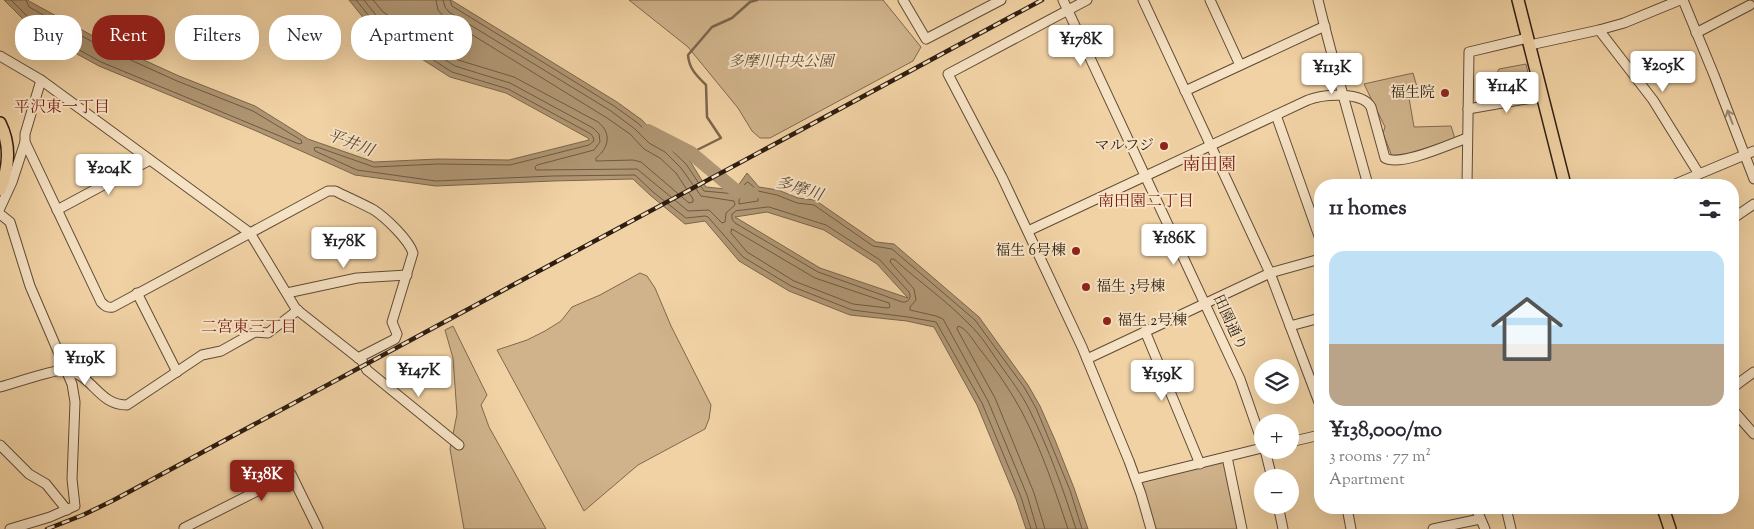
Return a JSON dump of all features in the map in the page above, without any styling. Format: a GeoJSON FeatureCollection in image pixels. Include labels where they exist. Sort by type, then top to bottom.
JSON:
{"type":"FeatureCollection","features":[{"type":"Feature","properties":{"kind":"main road"},"geometry":{"type":"LineString","coordinates":[[1518,0],[1564,179]]}},
{"type":"Feature","properties":{"kind":"main road"},"geometry":{"type":"LineString","coordinates":[[0,123],[8,154],[0,190]]}},
{"type":"Feature","properties":{"kind":"main road"},"geometry":{"type":"LineString","coordinates":[[1665,514],[1670,529]]}},
{"type":"Feature","properties":{"kind":"street"},"geometry":{"type":"LineString","coordinates":[[904,0],[926,39],[1001,0]]}},
{"type":"Feature","properties":{"kind":"street","name":"田園通り"},"geometry":{"type":"LineString","coordinates":[[1063,0],[1240,379],[1254,419]]}},
{"type":"Feature","properties":{"kind":"street"},"geometry":{"type":"LineString","coordinates":[[1087,0],[948,74],[1028,230],[1087,359],[1136,479],[1151,529]]}},
{"type":"Feature","properties":{"kind":"street"},"geometry":{"type":"LineString","coordinates":[[1143,0],[1270,273],[1314,390]]}},
{"type":"Feature","properties":{"kind":"street"},"geometry":{"type":"LineString","coordinates":[[1210,0],[1240,65]]}},
{"type":"Feature","properties":{"kind":"street"},"geometry":{"type":"LineString","coordinates":[[1318,0],[1334,66],[1345,96],[1366,179]]}},
{"type":"Feature","properties":{"kind":"street"},"geometry":{"type":"LineString","coordinates":[[1467,179],[1469,52],[1599,30],[1624,23],[1682,0],[1714,75],[1754,179]]}},
{"type":"Feature","properties":{"kind":"street"},"geometry":{"type":"LineString","coordinates":[[1696,33],[1750,5]]}},
{"type":"Feature","properties":{"kind":"street"},"geometry":{"type":"LineString","coordinates":[[1185,91],[1324,26]]}},
{"type":"Feature","properties":{"kind":"street"},"geometry":{"type":"LineString","coordinates":[[1599,30],[1653,100],[1699,174]]}},
{"type":"Feature","properties":{"kind":"street"},"geometry":{"type":"LineString","coordinates":[[0,56],[40,80],[250,233],[298,310],[358,358],[367,370],[459,445]]}},
{"type":"Feature","properties":{"kind":"street"},"geometry":{"type":"LineString","coordinates":[[0,208],[12,182],[25,142],[25,134],[40,80]]}},
{"type":"Feature","properties":{"kind":"street"},"geometry":{"type":"LineString","coordinates":[[1028,230],[1314,97],[1328,95],[1345,96],[1368,102],[1385,158],[1395,162],[1418,156],[1467,138]]}},
{"type":"Feature","properties":{"kind":"street"},"geometry":{"type":"LineString","coordinates":[[1468,109],[1543,96]]}},
{"type":"Feature","properties":{"kind":"street"},"geometry":{"type":"LineString","coordinates":[[1276,115],[1314,222]]}},
{"type":"Feature","properties":{"kind":"street"},"geometry":{"type":"LineString","coordinates":[[25,142],[105,306],[109,308],[329,190],[375,211],[399,233],[412,248],[413,253],[392,322],[397,334],[395,339],[358,358]]}},
{"type":"Feature","properties":{"kind":"street"},"geometry":{"type":"LineString","coordinates":[[1687,179],[1754,151]]}},
{"type":"Feature","properties":{"kind":"street"},"geometry":{"type":"LineString","coordinates":[[57,210],[150,160]]}},
{"type":"Feature","properties":{"kind":"street"},"geometry":{"type":"LineString","coordinates":[[1739,214],[1754,204]]}},
{"type":"Feature","properties":{"kind":"street"},"geometry":{"type":"LineString","coordinates":[[0,214],[10,222],[30,286],[72,384],[75,402],[72,479],[75,506],[10,529]]}},
{"type":"Feature","properties":{"kind":"street"},"geometry":{"type":"LineString","coordinates":[[1087,359],[1270,273],[1314,261]]}},
{"type":"Feature","properties":{"kind":"street"},"geometry":{"type":"LineString","coordinates":[[287,293],[356,278],[406,275]]}},
{"type":"Feature","properties":{"kind":"street"},"geometry":{"type":"LineString","coordinates":[[137,293],[177,372]]}},
{"type":"Feature","properties":{"kind":"street"},"geometry":{"type":"LineString","coordinates":[[0,387],[65,370],[82,375],[112,403],[124,405],[202,356],[221,351],[255,332],[268,333],[298,310]]}},
{"type":"Feature","properties":{"kind":"street"},"geometry":{"type":"LineString","coordinates":[[1290,326],[1314,320]]}},
{"type":"Feature","properties":{"kind":"street"},"geometry":{"type":"LineString","coordinates":[[1145,331],[1200,464]]}},
{"type":"Feature","properties":{"kind":"street"},"geometry":{"type":"LineString","coordinates":[[1739,383],[1754,372]]}},
{"type":"Feature","properties":{"kind":"street"},"geometry":{"type":"LineString","coordinates":[[1310,380],[1314,379]]}},
{"type":"Feature","properties":{"kind":"street"},"geometry":{"type":"LineString","coordinates":[[1739,417],[1754,434]]}},
{"type":"Feature","properties":{"kind":"street"},"geometry":{"type":"LineString","coordinates":[[1299,440],[1314,436]]}},
{"type":"Feature","properties":{"kind":"street"},"geometry":{"type":"LineString","coordinates":[[0,445],[29,474],[46,484],[67,510]]}},
{"type":"Feature","properties":{"kind":"street"},"geometry":{"type":"LineString","coordinates":[[1136,479],[1254,451]]}},
{"type":"Feature","properties":{"kind":"street"},"geometry":{"type":"LineString","coordinates":[[1227,457],[1242,529]]}},
{"type":"Feature","properties":{"kind":"street"},"geometry":{"type":"LineString","coordinates":[[184,529],[291,474],[318,529]]}},
{"type":"Feature","properties":{"kind":"street"},"geometry":{"type":"LineString","coordinates":[[1280,514],[1283,529]]}},
{"type":"Feature","properties":{"kind":"street"},"geometry":{"type":"LineString","coordinates":[[1347,514],[1351,529]]}},
{"type":"Feature","properties":{"kind":"street"},"geometry":{"type":"LineString","coordinates":[[1478,514],[1485,529]]}},
{"type":"Feature","properties":{"kind":"street"},"geometry":{"type":"LineString","coordinates":[[1507,514],[1511,529]]}},
{"type":"Feature","properties":{"kind":"street"},"geometry":{"type":"LineString","coordinates":[[1433,529],[1480,519]]}},
{"type":"Feature","properties":{"kind":"green space","name":"多摩川中央公園"},"geometry":{"type":"Polygon","coordinates":[[[629,0],[883,0],[921,47],[913,61],[770,138],[760,138],[752,131],[738,108],[688,47],[629,0]]]}},
{"type":"Feature","properties":{"kind":"green space"},"geometry":{"type":"Polygon","coordinates":[[[1526,64],[1533,95],[1495,101],[1495,77],[1499,69],[1526,64]]]}},
{"type":"Feature","properties":{"kind":"green space"},"geometry":{"type":"Polygon","coordinates":[[[1413,73],[1417,87],[1408,92],[1414,127],[1451,126],[1455,139],[1393,159],[1383,133],[1385,127],[1364,84],[1413,73]]]}},
{"type":"Feature","properties":{"kind":"green space"},"geometry":{"type":"Polygon","coordinates":[[[640,273],[647,276],[655,288],[671,326],[711,405],[709,419],[705,429],[638,465],[584,511],[497,350],[527,340],[545,331],[561,321],[572,307],[600,295],[640,273]]]}},
{"type":"Feature","properties":{"kind":"green space"},"geometry":{"type":"Polygon","coordinates":[[[453,326],[487,395],[481,405],[489,427],[546,529],[464,529],[450,449],[457,414],[453,358],[445,330],[453,326]]]}},
{"type":"Feature","properties":{"kind":"green space"},"geometry":{"type":"Polygon","coordinates":[[[1224,460],[1239,529],[1152,529],[1138,482],[1224,460]]]}},
{"type":"Feature","properties":{"kind":"water"},"geometry":{"type":"Polygon","coordinates":[[[4,0],[27,0],[54,15],[19,15],[4,0]]]}},
{"type":"Feature","properties":{"kind":"water"},"geometry":{"type":"Polygon","coordinates":[[[349,0],[451,0],[617,102],[642,120],[655,134],[671,142],[690,161],[706,187],[735,190],[747,173],[759,187],[778,190],[798,198],[815,200],[876,242],[894,244],[979,317],[1028,385],[1040,406],[1055,440],[1088,529],[1026,529],[1016,499],[977,405],[934,327],[907,321],[850,315],[789,291],[739,261],[705,221],[685,224],[633,179],[436,186],[355,175],[254,130],[99,66],[82,57],[82,30],[92,35],[92,60],[144,60],[255,106],[308,139],[374,162],[438,159],[509,160],[589,140],[506,93],[450,77],[423,60],[472,60],[472,15],[361,15],[349,0]],[[767,212],[735,217],[820,268],[908,298],[877,264],[824,230],[767,212]]]}},
{"type":"Feature","properties":{"kind":"waterway"},"geometry":{"type":"LineString","coordinates":[[691,153],[721,138],[707,117],[706,85],[692,68],[688,55],[712,27],[732,18],[750,2],[757,0]]}},
{"type":"Feature","properties":{"kind":"waterway","name":"多摩川"},"geometry":{"type":"LineString","coordinates":[[648,131],[691,153],[735,190],[752,194]]}},
{"type":"Feature","properties":{"kind":"railway"},"geometry":{"type":"LineString","coordinates":[[47,529],[112,501],[1042,0]]}},
{"type":"Feature","properties":{"kind":"place","name":"福生院"},"geometry":{"type":"Point","coordinates":[1445,93]}},
{"type":"Feature","properties":{"kind":"place","name":"マルフジ"},"geometry":{"type":"Point","coordinates":[1164,146]}},
{"type":"Feature","properties":{"kind":"place","name":"福生 6号棟"},"geometry":{"type":"Point","coordinates":[1076,251]}},
{"type":"Feature","properties":{"kind":"place","name":"福生 3号棟"},"geometry":{"type":"Point","coordinates":[1086,287]}},
{"type":"Feature","properties":{"kind":"place","name":"福生 2号棟"},"geometry":{"type":"Point","coordinates":[1107,321]}},
{"type":"Feature","properties":{"kind":"district","name":"平沢東一丁目"},"geometry":{"type":"Point","coordinates":[62,108]}},
{"type":"Feature","properties":{"kind":"district","name":"南田園"},"geometry":{"type":"Point","coordinates":[1209,166]}},
{"type":"Feature","properties":{"kind":"district","name":"南田園二丁目"},"geometry":{"type":"Point","coordinates":[1146,202]}},
{"type":"Feature","properties":{"kind":"district","name":"二宮東三丁目"},"geometry":{"type":"Point","coordinates":[249,328]}},
{"type":"Feature","properties":{"kind":"water label","name":"平井川"},"geometry":{"type":"Point","coordinates":[350,144]}}]}
